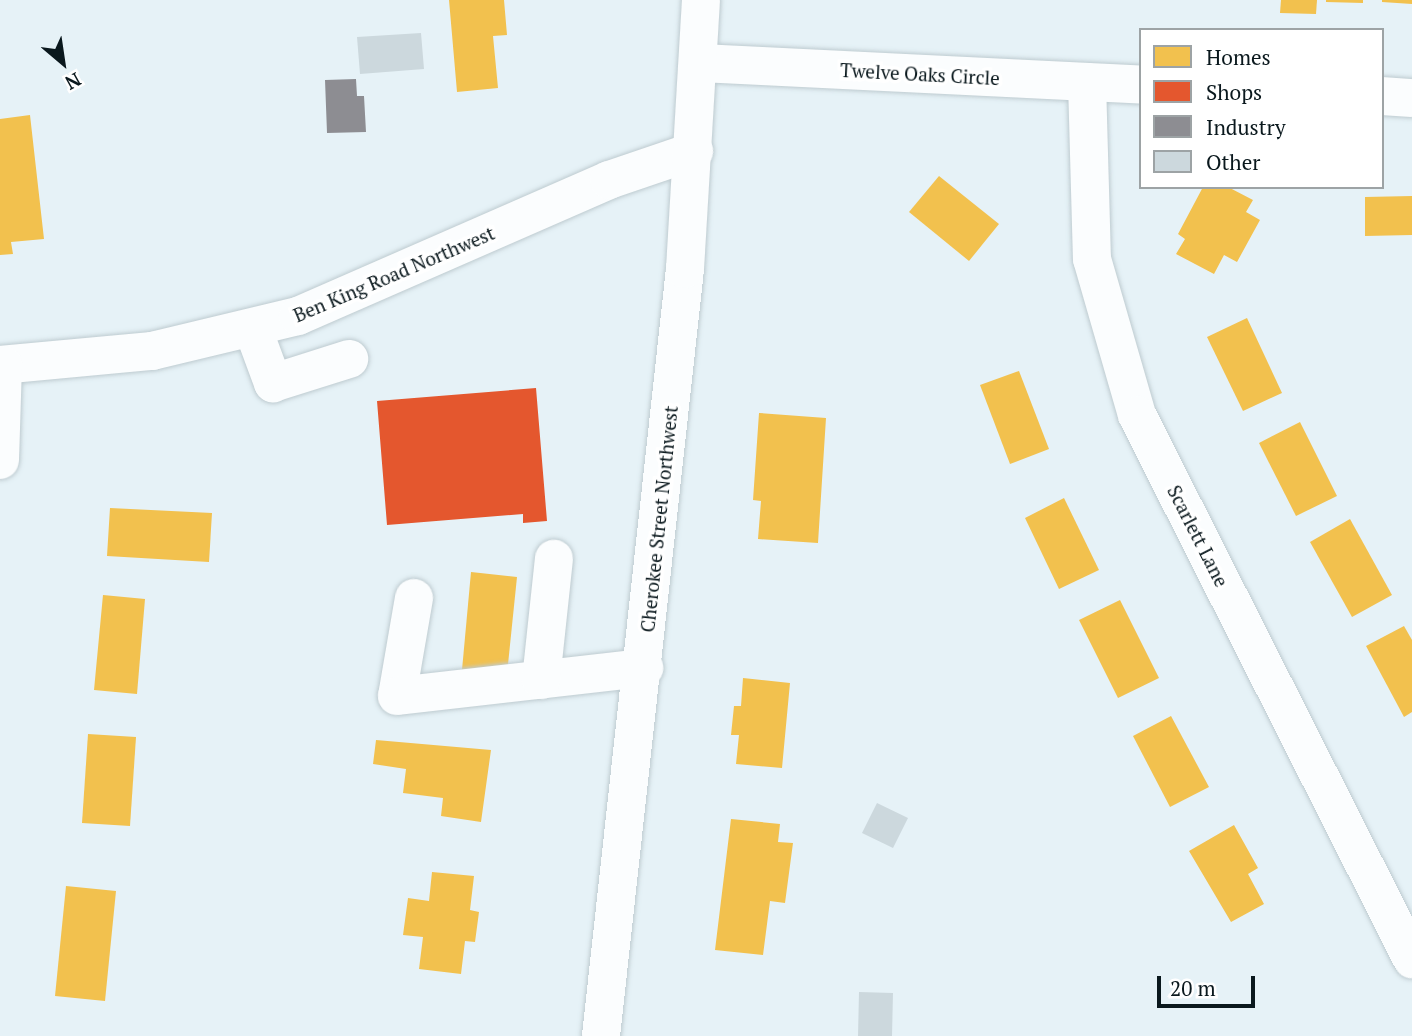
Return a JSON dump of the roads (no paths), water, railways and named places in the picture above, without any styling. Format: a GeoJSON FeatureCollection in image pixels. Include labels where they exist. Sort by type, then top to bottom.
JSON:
{"type":"FeatureCollection","features":[{"type":"Feature","properties":{"kind":"street","name":"Cherokee Street Northwest"},"geometry":{"type":"LineString","coordinates":[[601,1036],[644,668],[694,151],[701,0]]}},
{"type":"Feature","properties":{"kind":"street","name":"Twelve Oaks Circle"},"geometry":{"type":"LineString","coordinates":[[699,64],[1139,85]]}},
{"type":"Feature","properties":{"kind":"street","name":"Scarlett Lane"},"geometry":{"type":"LineString","coordinates":[[1087,82],[1092,259],[1137,415],[1412,959]]}},
{"type":"Feature","properties":{"kind":"street"},"geometry":{"type":"LineString","coordinates":[[1384,96],[1412,98]]}},
{"type":"Feature","properties":{"kind":"street","name":"Ben King Road Northwest"},"geometry":{"type":"LineString","coordinates":[[2,365],[129,355],[253,330],[342,300],[609,180],[694,151]]}},
{"type":"Feature","properties":{"kind":"street"},"geometry":{"type":"LineString","coordinates":[[253,330],[273,383],[349,359]]}},
{"type":"Feature","properties":{"kind":"street"},"geometry":{"type":"LineString","coordinates":[[0,460],[2,365]]}},
{"type":"Feature","properties":{"kind":"street"},"geometry":{"type":"LineString","coordinates":[[541,680],[554,559]]}},
{"type":"Feature","properties":{"kind":"street"},"geometry":{"type":"LineString","coordinates":[[414,598],[397,696],[644,668]]}}]}
